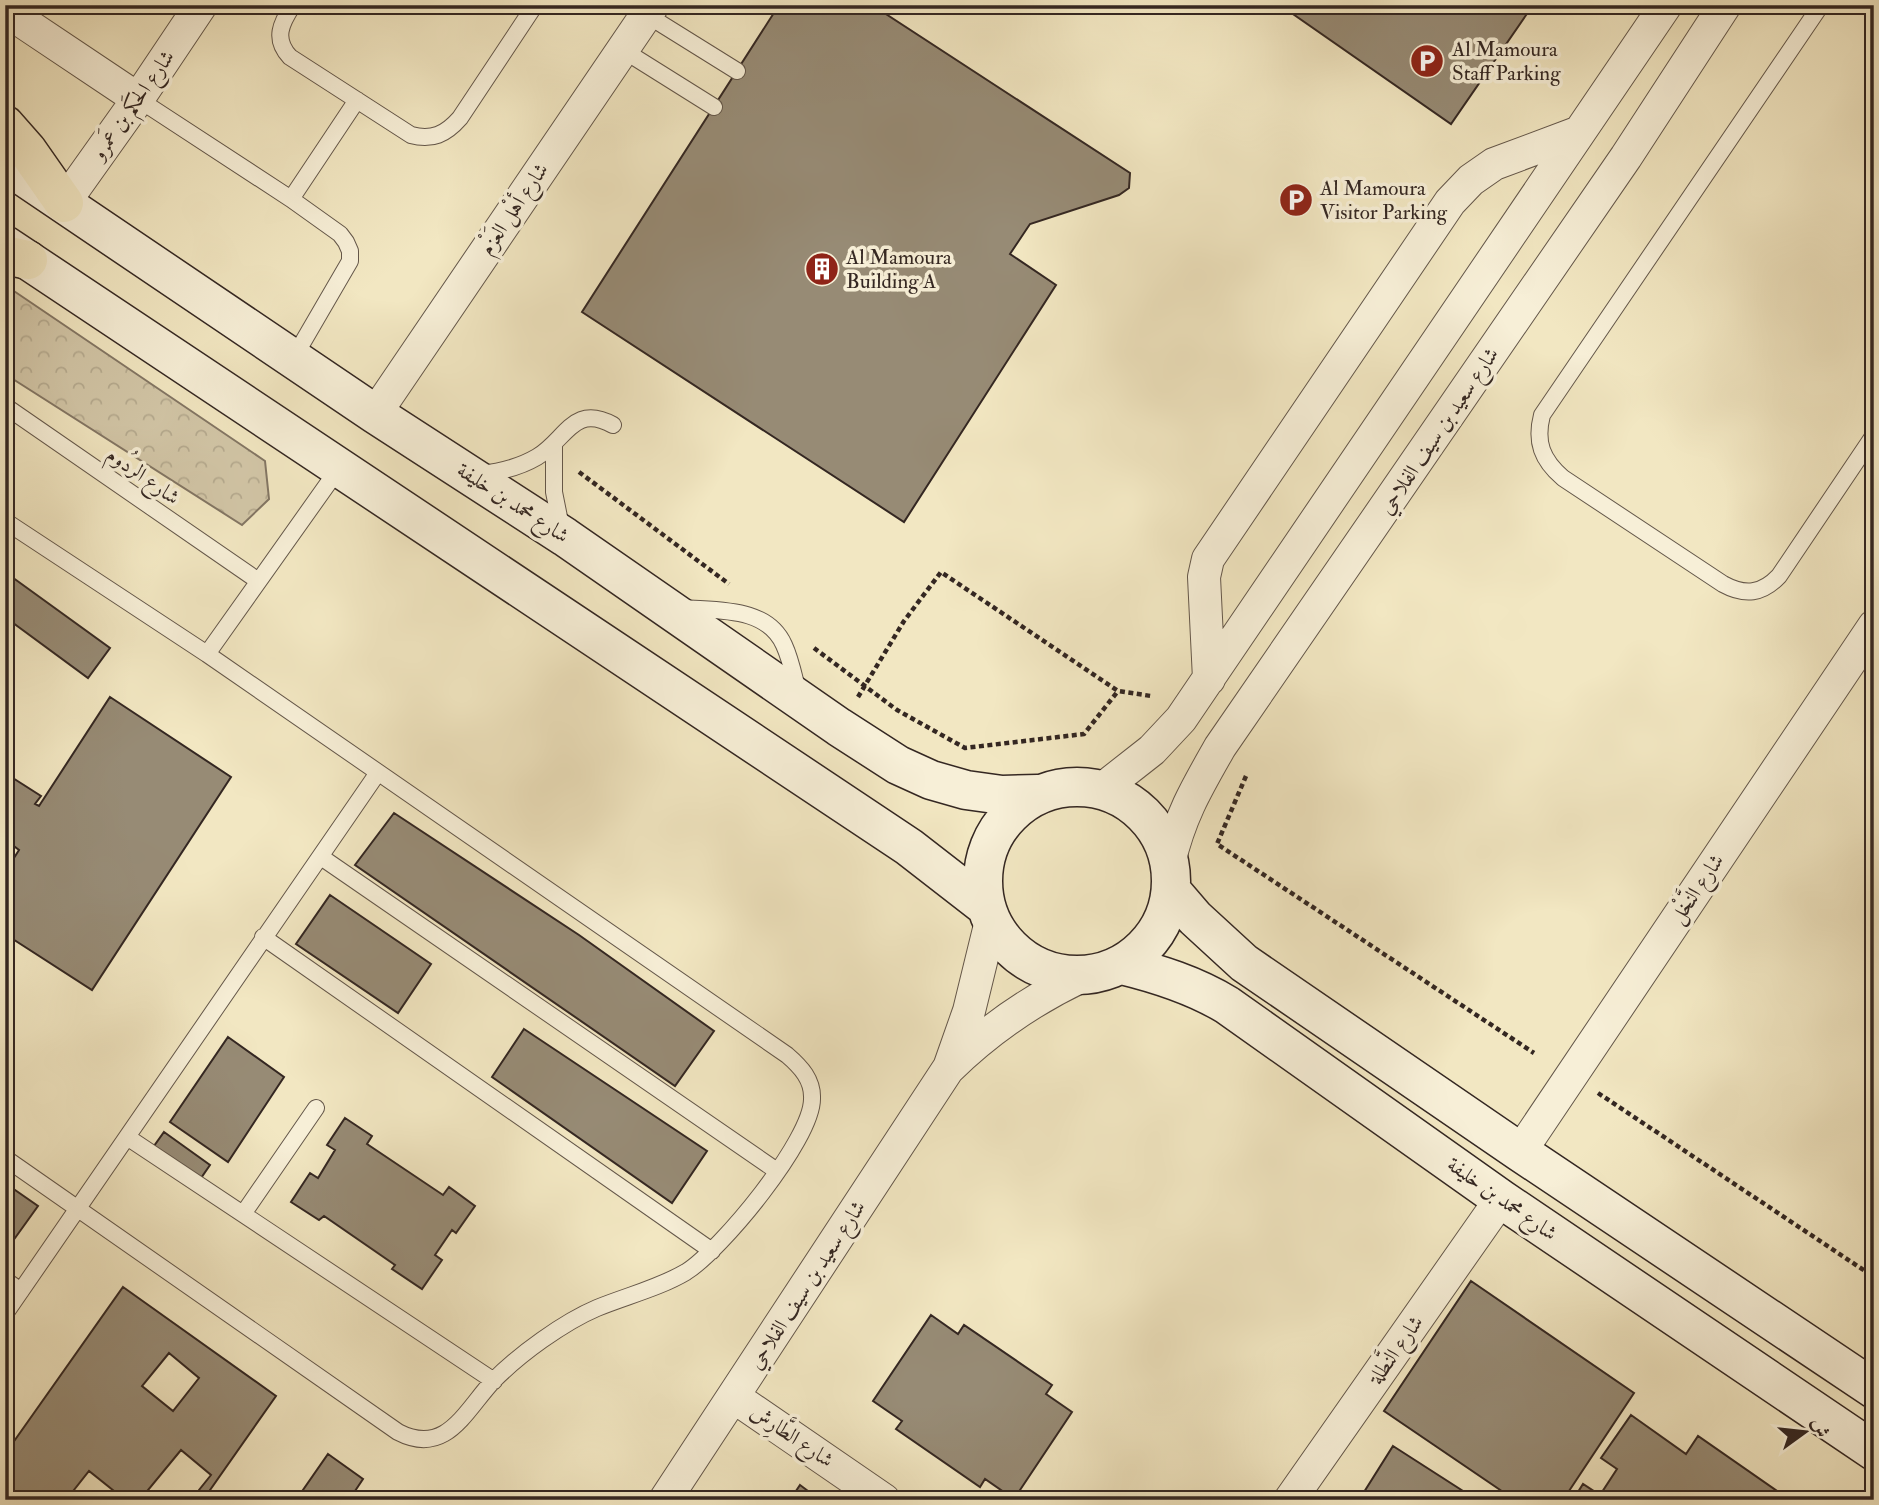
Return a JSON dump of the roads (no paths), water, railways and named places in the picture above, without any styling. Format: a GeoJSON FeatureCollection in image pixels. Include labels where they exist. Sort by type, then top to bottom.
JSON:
{"type":"FeatureCollection","features":[{"type":"Feature","properties":{"kind":"main road"},"geometry":{"type":"LineString","coordinates":[[5,125],[27,150],[64,203]]}},
{"type":"Feature","properties":{"kind":"main road","name":"شارع محمد بن خليفة"},"geometry":{"type":"LineString","coordinates":[[5,164],[375,414],[565,537],[898,765],[931,780],[966,790],[1002,795],[1038,794]]}},
{"type":"Feature","properties":{"kind":"main road"},"geometry":{"type":"LineString","coordinates":[[13,253],[909,847],[988,913],[1006,944],[1028,962],[1054,973],[1082,976],[1102,973],[1122,965],[1156,934],[1166,913],[1170,877]]}},
{"type":"Feature","properties":{"kind":"main road"},"geometry":{"type":"LineString","coordinates":[[988,913],[982,879],[986,853],[998,829],[1016,809],[1038,794],[1069,787],[1101,790],[1133,805],[1156,831],[1170,877],[1195,918],[1244,962],[1520,1152],[1874,1389]]}},
{"type":"Feature","properties":{"kind":"main road","name":"شارع محمد بن خليفة"},"geometry":{"type":"LineString","coordinates":[[1122,965],[1155,972],[1186,983],[1227,1005],[1501,1199],[1874,1451]]}},
{"type":"Feature","properties":{"kind":"street","name":"شارع الحكَم بن عَمرو"},"geometry":{"type":"LineString","coordinates":[[64,203],[201,5]]}},
{"type":"Feature","properties":{"kind":"street"},"geometry":{"type":"LineString","coordinates":[[1101,790],[1136,764],[1167,734],[1209,679],[1666,5]]}},
{"type":"Feature","properties":{"kind":"street","name":"شارع سعيد بن سيف الفلاحي"},"geometry":{"type":"LineString","coordinates":[[1170,877],[1180,821],[1220,747],[1626,157],[1725,5]]}},
{"type":"Feature","properties":{"kind":"street"},"geometry":{"type":"LineString","coordinates":[[5,10],[138,99]]}},
{"type":"Feature","properties":{"kind":"street","name":"شارع أهْل العَزْم"},"geometry":{"type":"LineString","coordinates":[[375,414],[650,10]]}},
{"type":"Feature","properties":{"kind":"street"},"geometry":{"type":"LineString","coordinates":[[1209,679],[1204,577],[1208,559],[1406,264],[1450,202],[1471,180],[1512,156],[1577,134]]}},
{"type":"Feature","properties":{"kind":"street","name":"شارع النَّخْل"},"geometry":{"type":"LineString","coordinates":[[1520,1152],[1874,626]]}},
{"type":"Feature","properties":{"kind":"street","name":"شارع سعيد بن سيف الفلاحي"},"geometry":{"type":"LineString","coordinates":[[664,1500],[948,1069],[969,1011],[988,913]]}},
{"type":"Feature","properties":{"kind":"street","name":"شارع سعيد بن سيف الفلاحي"},"geometry":{"type":"LineString","coordinates":[[948,1069],[997,1026],[1052,990],[1082,976]]}},
{"type":"Feature","properties":{"kind":"street","name":"شارع النَّطلة"},"geometry":{"type":"LineString","coordinates":[[1290,1500],[1501,1199]]}},
{"type":"Feature","properties":{"kind":"street","name":"شارع الطَّارِش"},"geometry":{"type":"LineString","coordinates":[[734,1396],[884,1500]]}},
{"type":"Feature","properties":{"kind":"lane"},"geometry":{"type":"LineString","coordinates":[[293,5],[281,23],[279,32],[284,50],[411,135],[430,138],[451,128],[460,118],[535,5]]}},
{"type":"Feature","properties":{"kind":"lane"},"geometry":{"type":"LineString","coordinates":[[1821,5],[1542,415],[1539,444],[1544,457],[1563,478],[1723,584],[1747,593],[1771,585],[1779,576],[1874,435]]}},
{"type":"Feature","properties":{"kind":"lane"},"geometry":{"type":"LineString","coordinates":[[650,10],[737,71]]}},
{"type":"Feature","properties":{"kind":"lane"},"geometry":{"type":"LineString","coordinates":[[623,50],[714,107]]}},
{"type":"Feature","properties":{"kind":"lane"},"geometry":{"type":"LineString","coordinates":[[138,99],[291,199],[340,234],[346,242],[350,261],[293,359]]}},
{"type":"Feature","properties":{"kind":"lane"},"geometry":{"type":"LineString","coordinates":[[291,199],[357,100]]}},
{"type":"Feature","properties":{"kind":"lane","name":"شارع الردُوم"},"geometry":{"type":"LineString","coordinates":[[5,406],[257,580]]}},
{"type":"Feature","properties":{"kind":"lane"},"geometry":{"type":"LineString","coordinates":[[470,475],[493,473],[535,458],[554,446],[577,421],[589,417],[602,419],[613,425]]}},
{"type":"Feature","properties":{"kind":"lane"},"geometry":{"type":"LineString","coordinates":[[554,446],[554,492],[565,537]]}},
{"type":"Feature","properties":{"kind":"lane"},"geometry":{"type":"LineString","coordinates":[[207,654],[339,468]]}},
{"type":"Feature","properties":{"kind":"lane"},"geometry":{"type":"LineString","coordinates":[[5,521],[207,654],[787,1055],[800,1066],[809,1081],[813,1097],[811,1115],[777,1171],[747,1212],[712,1251],[686,1272],[655,1287],[593,1310],[540,1341],[494,1381],[456,1426],[427,1441],[411,1439],[386,1424],[5,1158]]}},
{"type":"Feature","properties":{"kind":"lane"},"geometry":{"type":"LineString","coordinates":[[5,1314],[377,774]]}},
{"type":"Feature","properties":{"kind":"lane"},"geometry":{"type":"LineString","coordinates":[[321,857],[777,1171]]}},
{"type":"Feature","properties":{"kind":"lane"},"geometry":{"type":"LineString","coordinates":[[263,937],[712,1251]]}},
{"type":"Feature","properties":{"kind":"lane"},"geometry":{"type":"LineString","coordinates":[[243,1214],[316,1108]]}},
{"type":"Feature","properties":{"kind":"lane"},"geometry":{"type":"LineString","coordinates":[[127,1136],[494,1381]]}},
{"type":"Feature","properties":{"kind":"lane"},"geometry":{"type":"LineString","coordinates":[[5,1280],[21,1291]]}},
{"type":"Feature","properties":{"kind":"place","name":"Al Mamoura Staff Parking"},"geometry":{"type":"Point","coordinates":[1427,61]}},
{"type":"Feature","properties":{"kind":"place","name":"Al Mamoura Visitor Parking"},"geometry":{"type":"Point","coordinates":[1296,200]}},
{"type":"Feature","properties":{"kind":"place","name":"Al Mamoura Building A"},"geometry":{"type":"Point","coordinates":[822,269]}}]}
